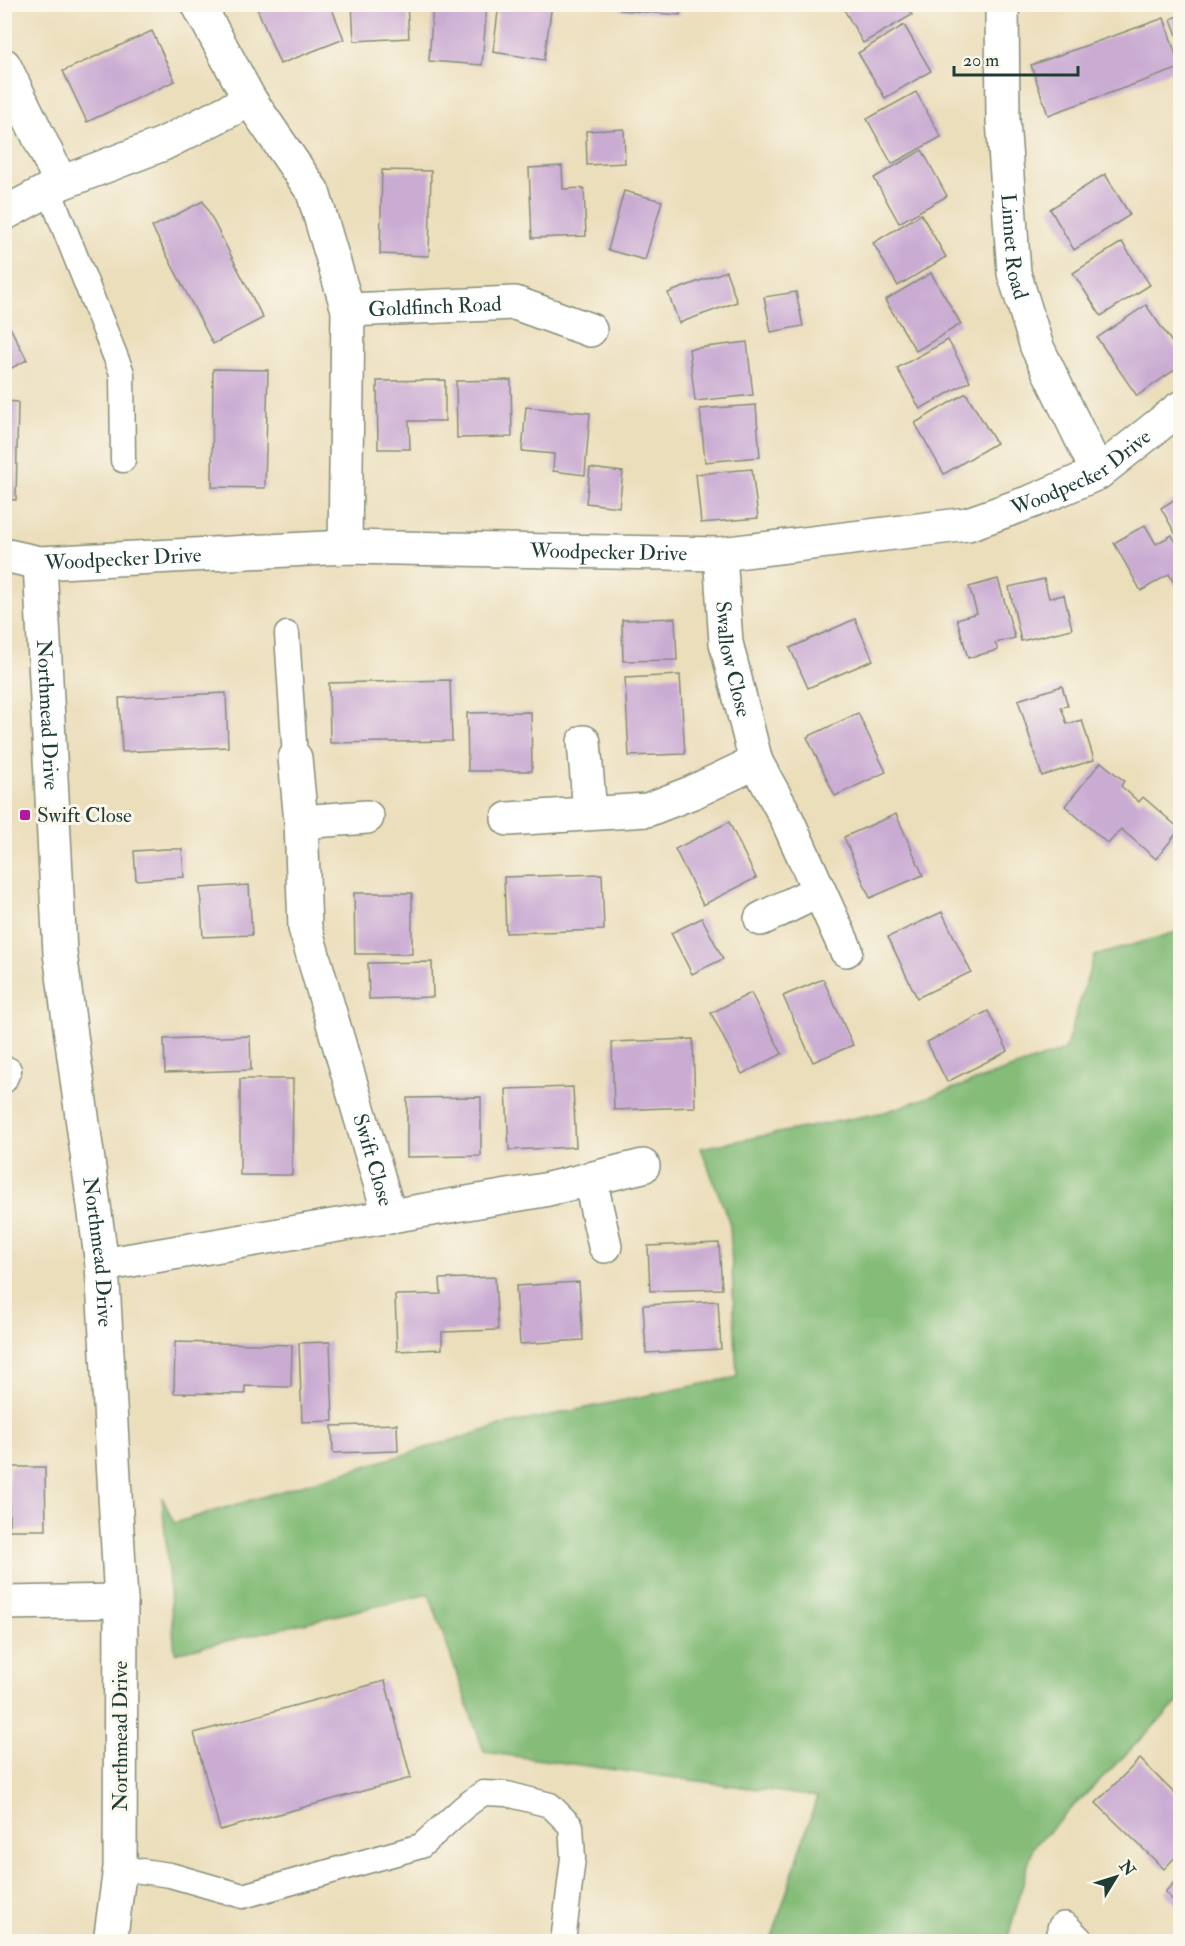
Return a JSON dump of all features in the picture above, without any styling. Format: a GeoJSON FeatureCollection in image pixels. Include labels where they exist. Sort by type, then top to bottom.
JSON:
{"type":"FeatureCollection","features":[{"type":"Feature","properties":{"kind":"street","name":"Goldfinch Road"},"geometry":{"type":"LineString","coordinates":[[198,4],[250,100],[313,192],[348,310],[345,547]]}},
{"type":"Feature","properties":{"kind":"street","name":"Linnet Road"},"geometry":{"type":"LineString","coordinates":[[1002,4],[1003,120],[1014,273],[1037,347],[1098,472]]}},
{"type":"Feature","properties":{"kind":"street"},"geometry":{"type":"LineString","coordinates":[[4,65],[55,186]]}},
{"type":"Feature","properties":{"kind":"street"},"geometry":{"type":"LineString","coordinates":[[4,214],[55,186],[163,144],[250,100]]}},
{"type":"Feature","properties":{"kind":"street","name":"Goldfinch Road"},"geometry":{"type":"LineString","coordinates":[[348,310],[515,303],[590,330]]}},
{"type":"Feature","properties":{"kind":"street","name":"Woodpecker Drive"},"geometry":{"type":"LineString","coordinates":[[4,555],[40,562],[345,547],[720,554],[968,524],[1033,501],[1098,472],[1180,408]]}},
{"type":"Feature","properties":{"kind":"street","name":"Swallow Close"},"geometry":{"type":"LineString","coordinates":[[720,554],[726,643],[756,762],[785,816],[846,950]]}},
{"type":"Feature","properties":{"kind":"street","name":"Northmead Drive"},"geometry":{"type":"LineString","coordinates":[[40,562],[60,953],[102,1265],[121,1601],[120,1868],[110,1941]]}},
{"type":"Feature","properties":{"kind":"street"},"geometry":{"type":"LineString","coordinates":[[584,742],[590,813]]}},
{"type":"Feature","properties":{"kind":"street","name":"Swift Close"},"geometry":{"type":"LineString","coordinates":[[295,758],[301,822],[305,928],[390,1217]]}},
{"type":"Feature","properties":{"kind":"street"},"geometry":{"type":"LineString","coordinates":[[508,819],[646,810],[693,792],[756,762]]}},
{"type":"Feature","properties":{"kind":"street"},"geometry":{"type":"LineString","coordinates":[[301,822],[367,817]]}},
{"type":"Feature","properties":{"kind":"street"},"geometry":{"type":"LineString","coordinates":[[761,919],[819,891]]}},
{"type":"Feature","properties":{"kind":"street","name":"Swift Close"},"geometry":{"type":"LineString","coordinates":[[102,1265],[544,1190],[643,1166]]}},
{"type":"Feature","properties":{"kind":"street"},"geometry":{"type":"LineString","coordinates":[[590,1179],[605,1246]]}},
{"type":"Feature","properties":{"kind":"street"},"geometry":{"type":"LineString","coordinates":[[4,1603],[121,1601]]}},
{"type":"Feature","properties":{"kind":"lane"},"geometry":{"type":"LineString","coordinates":[[55,186],[123,373],[123,460]]}},
{"type":"Feature","properties":{"kind":"lane"},"geometry":{"type":"LineString","coordinates":[[287,634],[295,758]]}},
{"type":"Feature","properties":{"kind":"lane"},"geometry":{"type":"LineString","coordinates":[[4,1068],[9,1070],[4,1081]]}},
{"type":"Feature","properties":{"kind":"lane"},"geometry":{"type":"LineString","coordinates":[[120,1868],[170,1875],[243,1896],[421,1846],[483,1793],[507,1794],[550,1805],[571,1826],[573,1858],[563,1941]]}},
{"type":"Feature","properties":{"kind":"green space"},"geometry":{"type":"Polygon","coordinates":[[[1180,931],[1180,1700],[1033,1847],[1007,1941],[771,1941],[817,1797],[484,1752],[429,1594],[175,1653],[162,1497],[174,1523],[503,1425],[737,1377],[730,1224],[701,1148],[885,1112],[1065,1050],[1094,956],[1180,931]]]}},
{"type":"Feature","properties":{"kind":"building"},"geometry":{"type":"Polygon","coordinates":[[[267,4],[330,4],[344,39],[280,64],[257,8],[267,4]]]}},
{"type":"Feature","properties":{"kind":"building"},"geometry":{"type":"Polygon","coordinates":[[[352,4],[407,4],[409,38],[354,41],[352,4]]]}},
{"type":"Feature","properties":{"kind":"building"},"geometry":{"type":"Polygon","coordinates":[[[433,4],[487,4],[482,65],[429,61],[433,4]]]}},
{"type":"Feature","properties":{"kind":"building"},"geometry":{"type":"Polygon","coordinates":[[[499,4],[552,4],[544,60],[493,52],[499,4]]]}},
{"type":"Feature","properties":{"kind":"building"},"geometry":{"type":"Polygon","coordinates":[[[620,4],[681,4],[680,15],[620,10],[620,4]]]}},
{"type":"Feature","properties":{"kind":"building"},"geometry":{"type":"Polygon","coordinates":[[[841,4],[906,4],[912,15],[863,43],[841,4]]]}},
{"type":"Feature","properties":{"kind":"building"},"geometry":{"type":"Polygon","coordinates":[[[1180,15],[1180,44],[1171,19],[1180,15]]]}},
{"type":"Feature","properties":{"kind":"building"},"geometry":{"type":"Polygon","coordinates":[[[1164,18],[1180,68],[1048,115],[1031,65],[1164,18]]]}},
{"type":"Feature","properties":{"kind":"building"},"geometry":{"type":"Polygon","coordinates":[[[904,25],[931,71],[885,98],[858,53],[904,25]]]}},
{"type":"Feature","properties":{"kind":"building"},"geometry":{"type":"Polygon","coordinates":[[[152,31],[175,81],[87,122],[63,71],[152,31]]]}},
{"type":"Feature","properties":{"kind":"building"},"geometry":{"type":"Polygon","coordinates":[[[916,92],[941,137],[892,164],[867,119],[916,92]]]}},
{"type":"Feature","properties":{"kind":"building"},"geometry":{"type":"Polygon","coordinates":[[[624,129],[625,163],[587,165],[586,131],[624,129]]]}},
{"type":"Feature","properties":{"kind":"building"},"geometry":{"type":"Polygon","coordinates":[[[922,150],[947,196],[899,223],[874,178],[922,150]]]}},
{"type":"Feature","properties":{"kind":"building"},"geometry":{"type":"Polygon","coordinates":[[[562,166],[563,189],[584,188],[586,236],[532,238],[529,168],[562,166]]]}},
{"type":"Feature","properties":{"kind":"building"},"geometry":{"type":"Polygon","coordinates":[[[382,170],[431,171],[429,256],[380,254],[382,170]]]}},
{"type":"Feature","properties":{"kind":"building"},"geometry":{"type":"Polygon","coordinates":[[[1105,174],[1130,215],[1074,250],[1050,209],[1105,174]]]}},
{"type":"Feature","properties":{"kind":"building"},"geometry":{"type":"Polygon","coordinates":[[[624,191],[662,201],[645,260],[608,250],[624,191]]]}},
{"type":"Feature","properties":{"kind":"building"},"geometry":{"type":"Polygon","coordinates":[[[203,201],[263,318],[213,344],[152,227],[203,201]]]}},
{"type":"Feature","properties":{"kind":"building"},"geometry":{"type":"Polygon","coordinates":[[[921,214],[946,257],[898,286],[873,243],[921,214]]]}},
{"type":"Feature","properties":{"kind":"building"},"geometry":{"type":"Polygon","coordinates":[[[1122,242],[1150,285],[1101,316],[1073,273],[1122,242]]]}},
{"type":"Feature","properties":{"kind":"building"},"geometry":{"type":"Polygon","coordinates":[[[726,271],[737,302],[679,323],[668,293],[726,271]]]}},
{"type":"Feature","properties":{"kind":"building"},"geometry":{"type":"Polygon","coordinates":[[[931,273],[961,324],[916,351],[885,300],[931,273]]]}},
{"type":"Feature","properties":{"kind":"building"},"geometry":{"type":"Polygon","coordinates":[[[796,292],[803,326],[771,332],[764,297],[796,292]]]}},
{"type":"Feature","properties":{"kind":"building"},"geometry":{"type":"Polygon","coordinates":[[[1146,305],[1180,354],[1180,366],[1137,396],[1097,338],[1146,305]]]}},
{"type":"Feature","properties":{"kind":"building"},"geometry":{"type":"Polygon","coordinates":[[[4,316],[27,360],[4,372],[4,316]]]}},
{"type":"Feature","properties":{"kind":"building"},"geometry":{"type":"Polygon","coordinates":[[[948,340],[970,381],[920,409],[897,368],[948,340]]]}},
{"type":"Feature","properties":{"kind":"building"},"geometry":{"type":"Polygon","coordinates":[[[747,342],[753,395],[695,401],[689,349],[747,342]]]}},
{"type":"Feature","properties":{"kind":"building"},"geometry":{"type":"Polygon","coordinates":[[[213,369],[268,370],[265,488],[212,487],[213,369]]]}},
{"type":"Feature","properties":{"kind":"building"},"geometry":{"type":"Polygon","coordinates":[[[445,380],[445,421],[409,421],[410,449],[378,449],[377,381],[445,380]]]}},
{"type":"Feature","properties":{"kind":"building"},"geometry":{"type":"Polygon","coordinates":[[[511,380],[512,437],[457,438],[456,381],[511,380]]]}},
{"type":"Feature","properties":{"kind":"building"},"geometry":{"type":"Polygon","coordinates":[[[966,393],[996,443],[944,474],[915,423],[966,393]]]}},
{"type":"Feature","properties":{"kind":"building"},"geometry":{"type":"Polygon","coordinates":[[[4,401],[18,402],[16,500],[4,499],[4,401]]]}},
{"type":"Feature","properties":{"kind":"building"},"geometry":{"type":"Polygon","coordinates":[[[756,405],[760,457],[705,462],[700,409],[756,405]]]}},
{"type":"Feature","properties":{"kind":"building"},"geometry":{"type":"Polygon","coordinates":[[[526,407],[590,413],[585,475],[553,471],[554,454],[522,451],[526,407]]]}},
{"type":"Feature","properties":{"kind":"building"},"geometry":{"type":"Polygon","coordinates":[[[590,468],[623,472],[619,507],[586,503],[590,468]]]}},
{"type":"Feature","properties":{"kind":"building"},"geometry":{"type":"Polygon","coordinates":[[[752,469],[758,518],[701,523],[696,474],[752,469]]]}},
{"type":"Feature","properties":{"kind":"building"},"geometry":{"type":"Polygon","coordinates":[[[1180,496],[1180,542],[1161,508],[1180,496]]]}},
{"type":"Feature","properties":{"kind":"building"},"geometry":{"type":"Polygon","coordinates":[[[1145,525],[1156,544],[1172,535],[1180,550],[1180,582],[1175,585],[1169,574],[1141,591],[1114,543],[1145,525]]]}},
{"type":"Feature","properties":{"kind":"building"},"geometry":{"type":"Polygon","coordinates":[[[998,579],[1015,638],[995,643],[998,650],[968,658],[957,619],[977,613],[969,587],[998,579]]]}},
{"type":"Feature","properties":{"kind":"building"},"geometry":{"type":"Polygon","coordinates":[[[1044,579],[1049,598],[1064,595],[1072,629],[1021,641],[1009,587],[1044,579]]]}},
{"type":"Feature","properties":{"kind":"building"},"geometry":{"type":"Polygon","coordinates":[[[675,618],[677,660],[623,661],[622,620],[675,618]]]}},
{"type":"Feature","properties":{"kind":"building"},"geometry":{"type":"Polygon","coordinates":[[[855,619],[873,660],[808,688],[790,648],[855,619]]]}},
{"type":"Feature","properties":{"kind":"building"},"geometry":{"type":"Polygon","coordinates":[[[680,675],[685,754],[629,756],[625,678],[680,675]]]}},
{"type":"Feature","properties":{"kind":"building"},"geometry":{"type":"Polygon","coordinates":[[[450,680],[452,741],[330,743],[329,683],[450,680]]]}},
{"type":"Feature","properties":{"kind":"building"},"geometry":{"type":"Polygon","coordinates":[[[1062,686],[1068,706],[1061,707],[1067,724],[1082,720],[1094,760],[1042,776],[1018,700],[1062,686]]]}},
{"type":"Feature","properties":{"kind":"building"},"geometry":{"type":"Polygon","coordinates":[[[226,693],[228,747],[122,752],[119,698],[226,693]]]}},
{"type":"Feature","properties":{"kind":"building"},"geometry":{"type":"Polygon","coordinates":[[[531,712],[532,771],[468,771],[467,713],[531,712]]]}},
{"type":"Feature","properties":{"kind":"building"},"geometry":{"type":"Polygon","coordinates":[[[858,713],[886,772],[835,796],[807,737],[858,713]]]}},
{"type":"Feature","properties":{"kind":"building"},"geometry":{"type":"Polygon","coordinates":[[[1101,762],[1124,781],[1121,786],[1139,802],[1143,797],[1180,829],[1156,859],[1121,829],[1108,844],[1065,806],[1101,762]]]}},
{"type":"Feature","properties":{"kind":"building"},"geometry":{"type":"Polygon","coordinates":[[[896,814],[923,875],[870,898],[844,837],[896,814]]]}},
{"type":"Feature","properties":{"kind":"building"},"geometry":{"type":"Polygon","coordinates":[[[729,822],[756,878],[703,905],[675,849],[729,822]]]}},
{"type":"Feature","properties":{"kind":"building"},"geometry":{"type":"Polygon","coordinates":[[[182,849],[184,877],[136,880],[134,851],[182,849]]]}},
{"type":"Feature","properties":{"kind":"building"},"geometry":{"type":"Polygon","coordinates":[[[602,874],[604,930],[506,933],[504,877],[602,874]]]}},
{"type":"Feature","properties":{"kind":"building"},"geometry":{"type":"Polygon","coordinates":[[[249,885],[252,935],[203,937],[200,888],[249,885]]]}},
{"type":"Feature","properties":{"kind":"building"},"geometry":{"type":"Polygon","coordinates":[[[354,893],[412,893],[412,954],[355,954],[354,893]]]}},
{"type":"Feature","properties":{"kind":"building"},"geometry":{"type":"Polygon","coordinates":[[[942,912],[971,972],[917,998],[888,937],[942,912]]]}},
{"type":"Feature","properties":{"kind":"building"},"geometry":{"type":"Polygon","coordinates":[[[702,918],[723,959],[692,974],[671,933],[702,918]]]}},
{"type":"Feature","properties":{"kind":"building"},"geometry":{"type":"Polygon","coordinates":[[[432,962],[433,997],[369,999],[368,963],[432,962]]]}},
{"type":"Feature","properties":{"kind":"building"},"geometry":{"type":"Polygon","coordinates":[[[823,979],[853,1045],[813,1062],[783,996],[823,979]]]}},
{"type":"Feature","properties":{"kind":"building"},"geometry":{"type":"Polygon","coordinates":[[[751,993],[782,1054],[742,1074],[711,1013],[751,993]]]}},
{"type":"Feature","properties":{"kind":"building"},"geometry":{"type":"Polygon","coordinates":[[[988,1011],[1008,1051],[947,1082],[927,1042],[988,1011]]]}},
{"type":"Feature","properties":{"kind":"building"},"geometry":{"type":"Polygon","coordinates":[[[250,1036],[251,1070],[165,1073],[164,1039],[250,1036]]]}},
{"type":"Feature","properties":{"kind":"building"},"geometry":{"type":"Polygon","coordinates":[[[693,1039],[695,1107],[614,1110],[612,1042],[693,1039]]]}},
{"type":"Feature","properties":{"kind":"building"},"geometry":{"type":"Polygon","coordinates":[[[240,1079],[293,1079],[292,1175],[240,1175],[240,1079]]]}},
{"type":"Feature","properties":{"kind":"building"},"geometry":{"type":"Polygon","coordinates":[[[573,1087],[576,1147],[509,1150],[506,1089],[573,1087]]]}},
{"type":"Feature","properties":{"kind":"building"},"geometry":{"type":"Polygon","coordinates":[[[481,1097],[481,1156],[407,1157],[407,1098],[481,1097]]]}},
{"type":"Feature","properties":{"kind":"building"},"geometry":{"type":"Polygon","coordinates":[[[719,1243],[722,1289],[650,1291],[648,1246],[719,1243]]]}},
{"type":"Feature","properties":{"kind":"building"},"geometry":{"type":"Polygon","coordinates":[[[495,1277],[498,1330],[442,1332],[442,1349],[397,1351],[395,1295],[441,1294],[440,1279],[495,1277]]]}},
{"type":"Feature","properties":{"kind":"building"},"geometry":{"type":"Polygon","coordinates":[[[579,1282],[583,1340],[520,1344],[516,1286],[579,1282]]]}},
{"type":"Feature","properties":{"kind":"building"},"geometry":{"type":"Polygon","coordinates":[[[718,1301],[721,1349],[646,1353],[643,1305],[718,1301]]]}},
{"type":"Feature","properties":{"kind":"building"},"geometry":{"type":"Polygon","coordinates":[[[175,1342],[292,1345],[291,1387],[245,1386],[245,1394],[174,1393],[175,1342]]]}},
{"type":"Feature","properties":{"kind":"building"},"geometry":{"type":"Polygon","coordinates":[[[330,1342],[333,1421],[302,1422],[299,1343],[330,1342]]]}},
{"type":"Feature","properties":{"kind":"building"},"geometry":{"type":"Polygon","coordinates":[[[397,1424],[398,1451],[333,1453],[332,1426],[397,1424]]]}},
{"type":"Feature","properties":{"kind":"building"},"geometry":{"type":"Polygon","coordinates":[[[9,1467],[45,1467],[46,1530],[9,1530],[9,1467]]]}},
{"type":"Feature","properties":{"kind":"building"},"geometry":{"type":"Polygon","coordinates":[[[385,1681],[411,1778],[220,1830],[194,1733],[385,1681]]]}},
{"type":"Feature","properties":{"kind":"building"},"geometry":{"type":"Polygon","coordinates":[[[1140,1759],[1180,1799],[1180,1852],[1164,1869],[1096,1803],[1140,1759]]]}},
{"type":"Feature","properties":{"kind":"building"},"geometry":{"type":"Polygon","coordinates":[[[1180,1876],[1180,1908],[1165,1892],[1180,1876]]]}},
{"type":"Feature","properties":{"kind":"place","name":"Swift Close"},"geometry":{"type":"Point","coordinates":[25,815]}}]}
